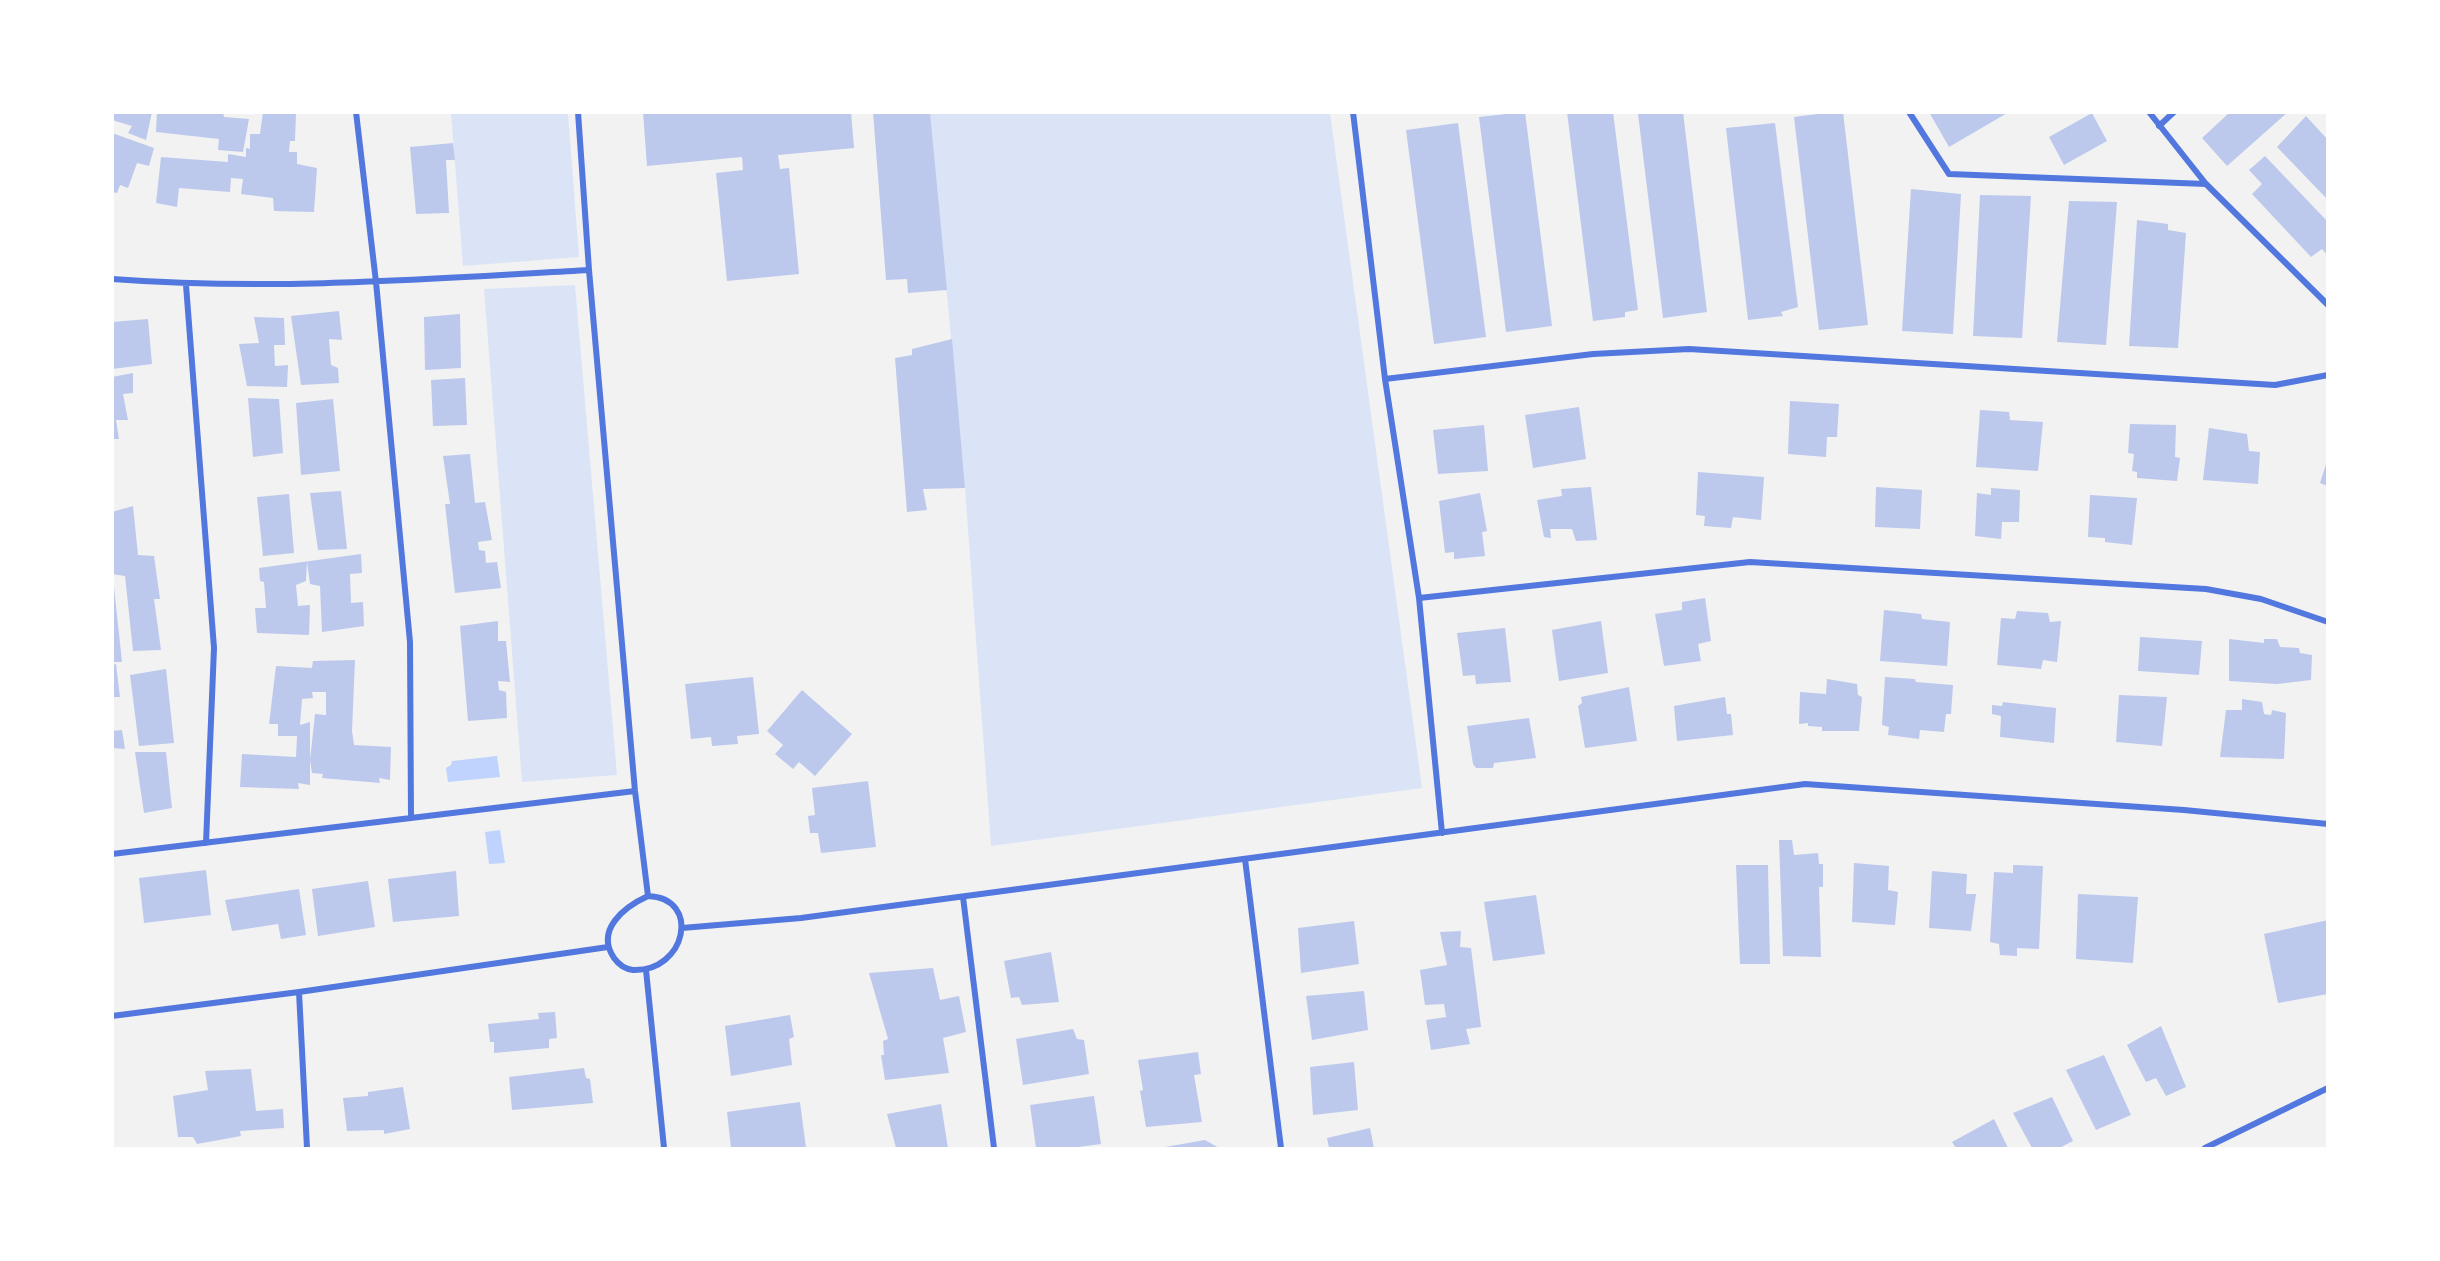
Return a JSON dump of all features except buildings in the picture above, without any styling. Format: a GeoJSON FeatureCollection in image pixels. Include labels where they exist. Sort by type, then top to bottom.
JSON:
{"type":"FeatureCollection","features":[{"type":"Feature","properties":{"kind":"street"},"geometry":{"type":"LineString","coordinates":[[356,112],[376,282],[410,642],[411,817]]}},
{"type":"Feature","properties":{"kind":"street"},"geometry":{"type":"LineString","coordinates":[[578,112],[589,270],[635,790],[648,896]]}},
{"type":"Feature","properties":{"kind":"street"},"geometry":{"type":"LineString","coordinates":[[1353,112],[1385,379],[1419,598],[1442,833]]}},
{"type":"Feature","properties":{"kind":"street"},"geometry":{"type":"LineString","coordinates":[[1909,112],[1949,174],[2206,184]]}},
{"type":"Feature","properties":{"kind":"street"},"geometry":{"type":"LineString","coordinates":[[2149,112],[2206,184],[2328,305]]}},
{"type":"Feature","properties":{"kind":"street"},"geometry":{"type":"LineString","coordinates":[[2159,126],[2174,112]]}},
{"type":"Feature","properties":{"kind":"street"},"geometry":{"type":"LineString","coordinates":[[112,279],[186,285],[376,282],[589,270]]}},
{"type":"Feature","properties":{"kind":"street"},"geometry":{"type":"LineString","coordinates":[[186,285],[214,648],[206,843]]}},
{"type":"Feature","properties":{"kind":"street"},"geometry":{"type":"LineString","coordinates":[[1385,379],[1593,354],[1689,349],[2275,385],[2328,375]]}},
{"type":"Feature","properties":{"kind":"street"},"geometry":{"type":"LineString","coordinates":[[1419,598],[1750,562],[2206,589],[2261,599],[2328,622]]}},
{"type":"Feature","properties":{"kind":"street"},"geometry":{"type":"LineString","coordinates":[[682,928],[801,918],[1806,784],[2184,810],[2328,824]]}},
{"type":"Feature","properties":{"kind":"street"},"geometry":{"type":"LineString","coordinates":[[112,854],[635,790]]}},
{"type":"Feature","properties":{"kind":"street"},"geometry":{"type":"LineString","coordinates":[[1245,859],[1281,1149]]}},
{"type":"Feature","properties":{"kind":"street"},"geometry":{"type":"LineString","coordinates":[[648,896],[661,897],[673,903],[682,928],[679,944],[671,954],[661,963],[646,970],[627,969],[616,961],[608,947],[610,928],[620,914],[632,903],[648,896]]}},
{"type":"Feature","properties":{"kind":"street"},"geometry":{"type":"LineString","coordinates":[[963,897],[994,1149]]}},
{"type":"Feature","properties":{"kind":"street"},"geometry":{"type":"LineString","coordinates":[[112,1016],[299,992],[608,947]]}},
{"type":"Feature","properties":{"kind":"street"},"geometry":{"type":"LineString","coordinates":[[646,970],[664,1149]]}},
{"type":"Feature","properties":{"kind":"street"},"geometry":{"type":"LineString","coordinates":[[299,992],[307,1149]]}},
{"type":"Feature","properties":{"kind":"street"},"geometry":{"type":"LineString","coordinates":[[2205,1149],[2328,1088]]}},
{"type":"Feature","properties":{"kind":"shaded area"},"geometry":{"type":"Polygon","coordinates":[[[451,113],[568,113],[579,257],[463,266],[451,113]]]}},
{"type":"Feature","properties":{"kind":"shaded area"},"geometry":{"type":"Polygon","coordinates":[[[930,113],[1330,113],[1422,788],[991,846],[965,488],[930,113]]]}},
{"type":"Feature","properties":{"kind":"shaded area"},"geometry":{"type":"Polygon","coordinates":[[[575,285],[617,775],[522,782],[484,289],[575,285]]]}},
{"type":"Feature","properties":{"kind":"water"},"geometry":{"type":"Polygon","coordinates":[[[497,756],[500,777],[448,782],[446,768],[451,765],[452,761],[497,756]]]}},
{"type":"Feature","properties":{"kind":"water"},"geometry":{"type":"Polygon","coordinates":[[[500,830],[505,863],[489,864],[485,832],[500,830]]]}}]}
